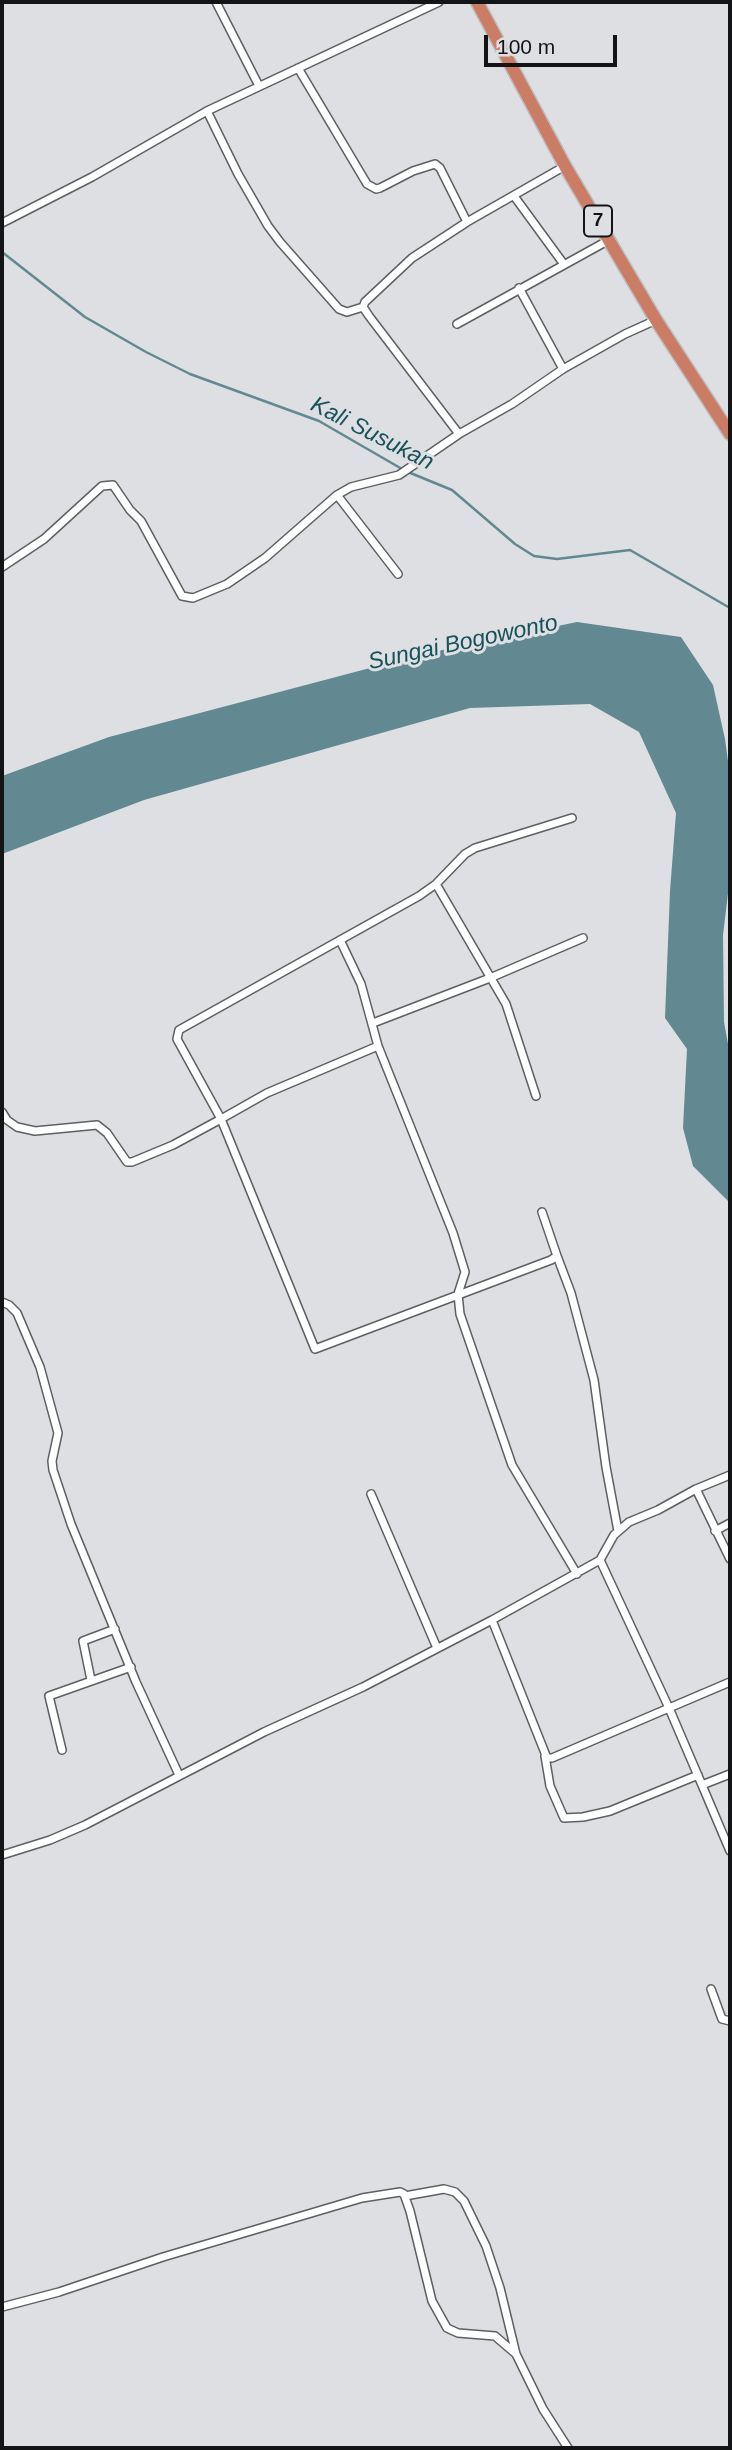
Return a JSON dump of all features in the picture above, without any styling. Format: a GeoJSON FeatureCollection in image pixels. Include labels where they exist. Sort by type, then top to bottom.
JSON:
{"type":"FeatureCollection","features":[{"type":"Feature","properties":{"kind":"highway","name":"7"},"geometry":{"type":"LineString","coordinates":[[477,2],[565,166],[656,320],[730,434]]}},
{"type":"Feature","properties":{"kind":"street"},"geometry":{"type":"LineString","coordinates":[[216,2],[259,86]]}},
{"type":"Feature","properties":{"kind":"street"},"geometry":{"type":"LineString","coordinates":[[2,223],[92,177],[207,111],[439,2]]}},
{"type":"Feature","properties":{"kind":"street"},"geometry":{"type":"LineString","coordinates":[[298,68],[367,184],[376,189],[380,188],[413,171],[435,164],[440,168],[467,222]]}},
{"type":"Feature","properties":{"kind":"street"},"geometry":{"type":"LineString","coordinates":[[207,111],[238,174],[268,226],[339,309],[347,312],[363,307],[368,297],[406,262],[467,222],[565,166]]}},
{"type":"Feature","properties":{"kind":"street"},"geometry":{"type":"LineString","coordinates":[[514,196],[563,263]]}},
{"type":"Feature","properties":{"kind":"street"},"geometry":{"type":"LineString","coordinates":[[457,324],[609,239]]}},
{"type":"Feature","properties":{"kind":"street"},"geometry":{"type":"LineString","coordinates":[[519,288],[563,369]]}},
{"type":"Feature","properties":{"kind":"street"},"geometry":{"type":"LineString","coordinates":[[363,307],[459,434]]}},
{"type":"Feature","properties":{"kind":"street"},"geometry":{"type":"LineString","coordinates":[[2,567],[44,539],[102,486],[113,485],[141,521],[182,596],[190,599],[227,584],[265,558],[337,495],[351,487],[399,475],[563,369],[656,320]]}},
{"type":"Feature","properties":{"kind":"street"},"geometry":{"type":"LineString","coordinates":[[337,495],[398,574]]}},
{"type":"Feature","properties":{"kind":"street"},"geometry":{"type":"LineString","coordinates":[[557,1256],[315,1349],[221,1119],[177,1039],[178,1032],[387,915],[436,884],[458,860],[475,848],[572,818]]}},
{"type":"Feature","properties":{"kind":"street"},"geometry":{"type":"LineString","coordinates":[[436,884],[506,1004],[536,1096]]}},
{"type":"Feature","properties":{"kind":"street"},"geometry":{"type":"LineString","coordinates":[[373,1023],[490,978],[583,938]]}},
{"type":"Feature","properties":{"kind":"street"},"geometry":{"type":"LineString","coordinates":[[340,940],[360,984],[378,1046],[453,1233],[465,1272],[458,1294],[460,1314],[512,1465],[577,1574]]}},
{"type":"Feature","properties":{"kind":"street"},"geometry":{"type":"LineString","coordinates":[[2,1112],[7,1120],[17,1127],[35,1131],[92,1123],[111,1138],[123,1159],[129,1162],[173,1145],[267,1093],[378,1046]]}},
{"type":"Feature","properties":{"kind":"street"},"geometry":{"type":"LineString","coordinates":[[542,1212],[571,1293],[594,1380],[618,1531]]}},
{"type":"Feature","properties":{"kind":"street"},"geometry":{"type":"LineString","coordinates":[[2,1302],[14,1308],[17,1313],[40,1367],[58,1437],[52,1461],[53,1470],[71,1524],[179,1775]]}},
{"type":"Feature","properties":{"kind":"street"},"geometry":{"type":"LineString","coordinates":[[2,1855],[86,1825],[264,1732],[363,1687],[492,1620],[600,1560],[618,1531],[629,1522],[730,1475]]}},
{"type":"Feature","properties":{"kind":"street"},"geometry":{"type":"LineString","coordinates":[[696,1489],[730,1559]]}},
{"type":"Feature","properties":{"kind":"street"},"geometry":{"type":"LineString","coordinates":[[370,1494],[438,1648]]}},
{"type":"Feature","properties":{"kind":"street"},"geometry":{"type":"LineString","coordinates":[[715,1531],[730,1523]]}},
{"type":"Feature","properties":{"kind":"street"},"geometry":{"type":"LineString","coordinates":[[600,1560],[669,1708],[730,1851]]}},
{"type":"Feature","properties":{"kind":"street"},"geometry":{"type":"LineString","coordinates":[[492,1620],[545,1756],[550,1786],[564,1818],[610,1811],[698,1775]]}},
{"type":"Feature","properties":{"kind":"street"},"geometry":{"type":"LineString","coordinates":[[91,1680],[83,1641],[115,1629]]}},
{"type":"Feature","properties":{"kind":"street"},"geometry":{"type":"LineString","coordinates":[[62,1750],[49,1696],[131,1667]]}},
{"type":"Feature","properties":{"kind":"street"},"geometry":{"type":"LineString","coordinates":[[545,1756],[552,1758],[730,1682]]}},
{"type":"Feature","properties":{"kind":"street"},"geometry":{"type":"LineString","coordinates":[[702,1785],[730,1774]]}},
{"type":"Feature","properties":{"kind":"street"},"geometry":{"type":"LineString","coordinates":[[711,1989],[722,2020],[730,2021]]}},
{"type":"Feature","properties":{"kind":"street"},"geometry":{"type":"LineString","coordinates":[[405,2196],[444,2189],[455,2192],[464,2201],[486,2246],[500,2288],[516,2354],[543,2409],[568,2448]]}},
{"type":"Feature","properties":{"kind":"street"},"geometry":{"type":"LineString","coordinates":[[2,2307],[59,2292],[163,2257],[362,2198],[400,2192],[405,2196],[432,2301],[442,2320],[452,2332],[495,2336],[516,2354]]}},
{"type":"Feature","properties":{"kind":"water"},"geometry":{"type":"Polygon","coordinates":[[[577,622],[681,637],[713,685],[730,776],[730,877],[723,935],[724,1022],[730,1055],[730,1203],[693,1166],[683,1128],[687,1049],[665,1018],[676,813],[639,732],[590,704],[470,708],[144,800],[2,854],[2,776],[109,737],[423,654],[577,622]]]}},
{"type":"Feature","properties":{"kind":"waterway","name":"Kali Susukan"},"geometry":{"type":"LineString","coordinates":[[2,252],[85,317],[146,352],[190,374],[319,421],[402,469]]}},
{"type":"Feature","properties":{"kind":"waterway","name":"Kali Susukan"},"geometry":{"type":"LineString","coordinates":[[408,472],[452,490],[515,544],[534,556],[557,559],[630,550],[730,608]]}},
{"type":"Feature","properties":{"kind":"water label","name":"Sungai Bogowonto"},"geometry":{"type":"Point","coordinates":[463,643]}}]}
